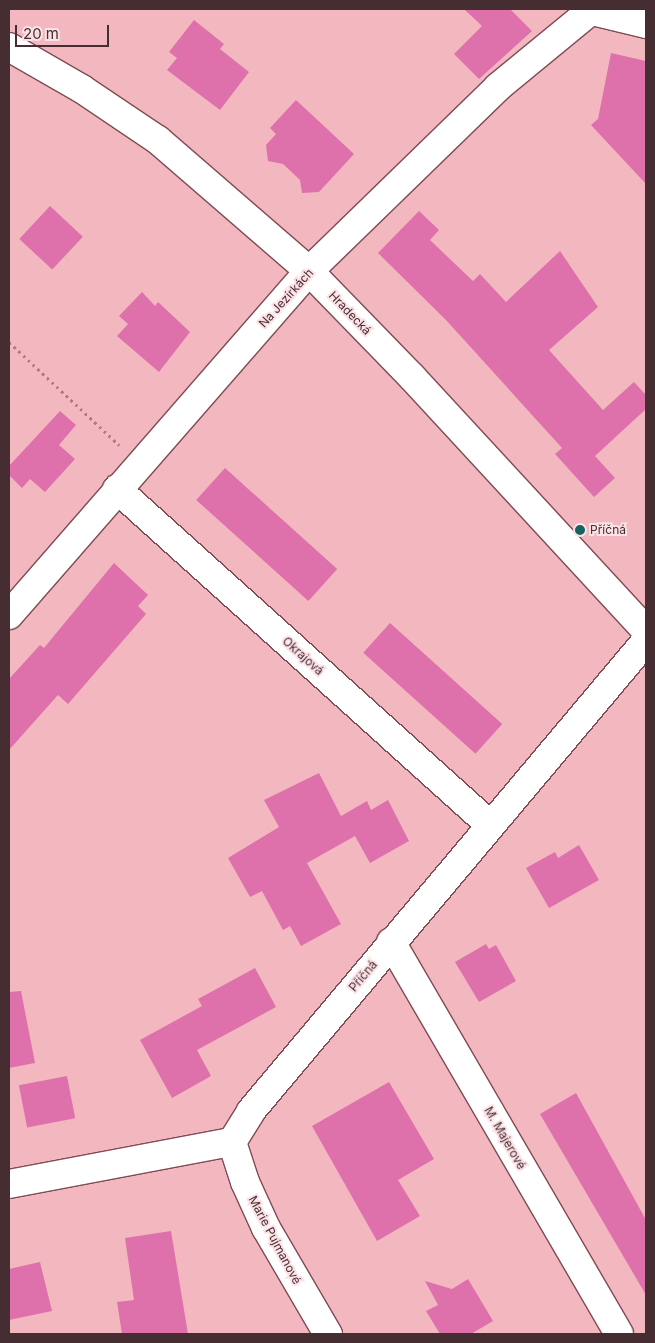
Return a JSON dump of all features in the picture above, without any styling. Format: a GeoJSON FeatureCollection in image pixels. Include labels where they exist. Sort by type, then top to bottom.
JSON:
{"type":"FeatureCollection","features":[{"type":"Feature","properties":{"kind":"street","name":"Na Jezírkách"},"geometry":{"type":"LineString","coordinates":[[9,615],[309,271],[498,87],[593,10],[646,24]]}},
{"type":"Feature","properties":{"kind":"street","name":"Hradecká"},"geometry":{"type":"LineString","coordinates":[[9,47],[82,89],[158,140],[309,271],[412,377],[646,631]]}},
{"type":"Feature","properties":{"kind":"street","name":"Okrajová"},"geometry":{"type":"LineString","coordinates":[[118,489],[489,824]]}},
{"type":"Feature","properties":{"kind":"street","name":"Příčná"},"geometry":{"type":"LineString","coordinates":[[232,1142],[251,1111],[489,824],[646,641]]}},
{"type":"Feature","properties":{"kind":"street","name":"M. Majerové"},"geometry":{"type":"LineString","coordinates":[[391,942],[619,1334]]}},
{"type":"Feature","properties":{"kind":"street"},"geometry":{"type":"LineString","coordinates":[[9,1184],[232,1142]]}},
{"type":"Feature","properties":{"kind":"street","name":"Marie Pujmanové"},"geometry":{"type":"LineString","coordinates":[[232,1142],[245,1182],[266,1228],[328,1334]]}},
{"type":"Feature","properties":{"kind":"path"},"geometry":{"type":"LineString","coordinates":[[9,342],[140,464]]}},
{"type":"Feature","properties":{"kind":"building"},"geometry":{"type":"Polygon","coordinates":[[[464,9],[510,9],[532,31],[479,79],[454,54],[482,26],[464,9]]]}},
{"type":"Feature","properties":{"kind":"building"},"geometry":{"type":"Polygon","coordinates":[[[194,20],[224,44],[220,49],[249,72],[220,110],[167,70],[177,58],[169,52],[194,20]]]}},
{"type":"Feature","properties":{"kind":"building"},"geometry":{"type":"Polygon","coordinates":[[[611,53],[646,61],[646,184],[591,125],[598,119],[611,53]]]}},
{"type":"Feature","properties":{"kind":"building"},"geometry":{"type":"Polygon","coordinates":[[[296,100],[354,154],[319,192],[302,193],[300,180],[283,164],[268,161],[266,145],[276,134],[270,128],[296,100]]]}},
{"type":"Feature","properties":{"kind":"building"},"geometry":{"type":"Polygon","coordinates":[[[50,206],[83,237],[52,270],[19,239],[50,206]]]}},
{"type":"Feature","properties":{"kind":"building"},"geometry":{"type":"Polygon","coordinates":[[[419,211],[439,230],[430,240],[473,281],[480,274],[506,302],[560,251],[598,307],[549,350],[603,410],[634,382],[646,395],[646,409],[595,456],[615,478],[594,497],[555,454],[562,448],[446,320],[378,253],[419,211]]]}},
{"type":"Feature","properties":{"kind":"building"},"geometry":{"type":"Polygon","coordinates":[[[142,292],[155,306],[158,302],[190,332],[159,372],[117,336],[128,324],[119,316],[142,292]]]}},
{"type":"Feature","properties":{"kind":"building"},"geometry":{"type":"Polygon","coordinates":[[[60,411],[76,425],[59,445],[75,459],[45,492],[30,479],[22,488],[9,475],[9,466],[60,411]]]}},
{"type":"Feature","properties":{"kind":"building"},"geometry":{"type":"Polygon","coordinates":[[[225,468],[337,569],[308,601],[196,500],[225,468]]]}},
{"type":"Feature","properties":{"kind":"building"},"geometry":{"type":"Polygon","coordinates":[[[114,563],[148,595],[138,606],[146,614],[68,704],[58,695],[9,750],[9,679],[40,645],[44,648],[114,563]]]}},
{"type":"Feature","properties":{"kind":"building"},"geometry":{"type":"Polygon","coordinates":[[[390,623],[502,724],[475,754],[363,653],[390,623]]]}},
{"type":"Feature","properties":{"kind":"building"},"geometry":{"type":"Polygon","coordinates":[[[319,773],[341,816],[367,801],[371,810],[388,800],[409,841],[370,863],[355,836],[307,863],[341,924],[301,946],[290,926],[283,930],[262,891],[250,897],[228,858],[279,827],[264,800],[319,773]]]}},
{"type":"Feature","properties":{"kind":"building"},"geometry":{"type":"Polygon","coordinates":[[[579,845],[599,880],[549,908],[526,868],[555,852],[558,858],[579,845]]]}},
{"type":"Feature","properties":{"kind":"building"},"geometry":{"type":"Polygon","coordinates":[[[486,944],[489,949],[496,945],[516,981],[479,1002],[455,962],[486,944]]]}},
{"type":"Feature","properties":{"kind":"building"},"geometry":{"type":"Polygon","coordinates":[[[255,968],[276,1007],[197,1050],[211,1076],[172,1098],[140,1040],[202,1006],[198,999],[255,968]]]}},
{"type":"Feature","properties":{"kind":"building"},"geometry":{"type":"Polygon","coordinates":[[[21,991],[35,1063],[9,1068],[9,992],[21,991]]]}},
{"type":"Feature","properties":{"kind":"building"},"geometry":{"type":"Polygon","coordinates":[[[67,1076],[75,1118],[27,1128],[19,1085],[67,1076]]]}},
{"type":"Feature","properties":{"kind":"building"},"geometry":{"type":"Polygon","coordinates":[[[389,1082],[434,1159],[398,1180],[420,1216],[377,1241],[312,1126],[389,1082]]]}},
{"type":"Feature","properties":{"kind":"building"},"geometry":{"type":"Polygon","coordinates":[[[576,1093],[646,1220],[646,1295],[540,1114],[576,1093]]]}},
{"type":"Feature","properties":{"kind":"building"},"geometry":{"type":"Polygon","coordinates":[[[171,1231],[188,1334],[122,1334],[117,1302],[134,1300],[125,1238],[171,1231]]]}},
{"type":"Feature","properties":{"kind":"building"},"geometry":{"type":"Polygon","coordinates":[[[40,1262],[52,1311],[9,1320],[9,1269],[40,1262]]]}},
{"type":"Feature","properties":{"kind":"building"},"geometry":{"type":"Polygon","coordinates":[[[468,1279],[493,1321],[471,1334],[440,1334],[426,1311],[438,1305],[425,1281],[452,1289],[468,1279]]]}},
{"type":"Feature","properties":{"kind":"place","name":"Příčná"},"geometry":{"type":"Point","coordinates":[580,530]}}]}
